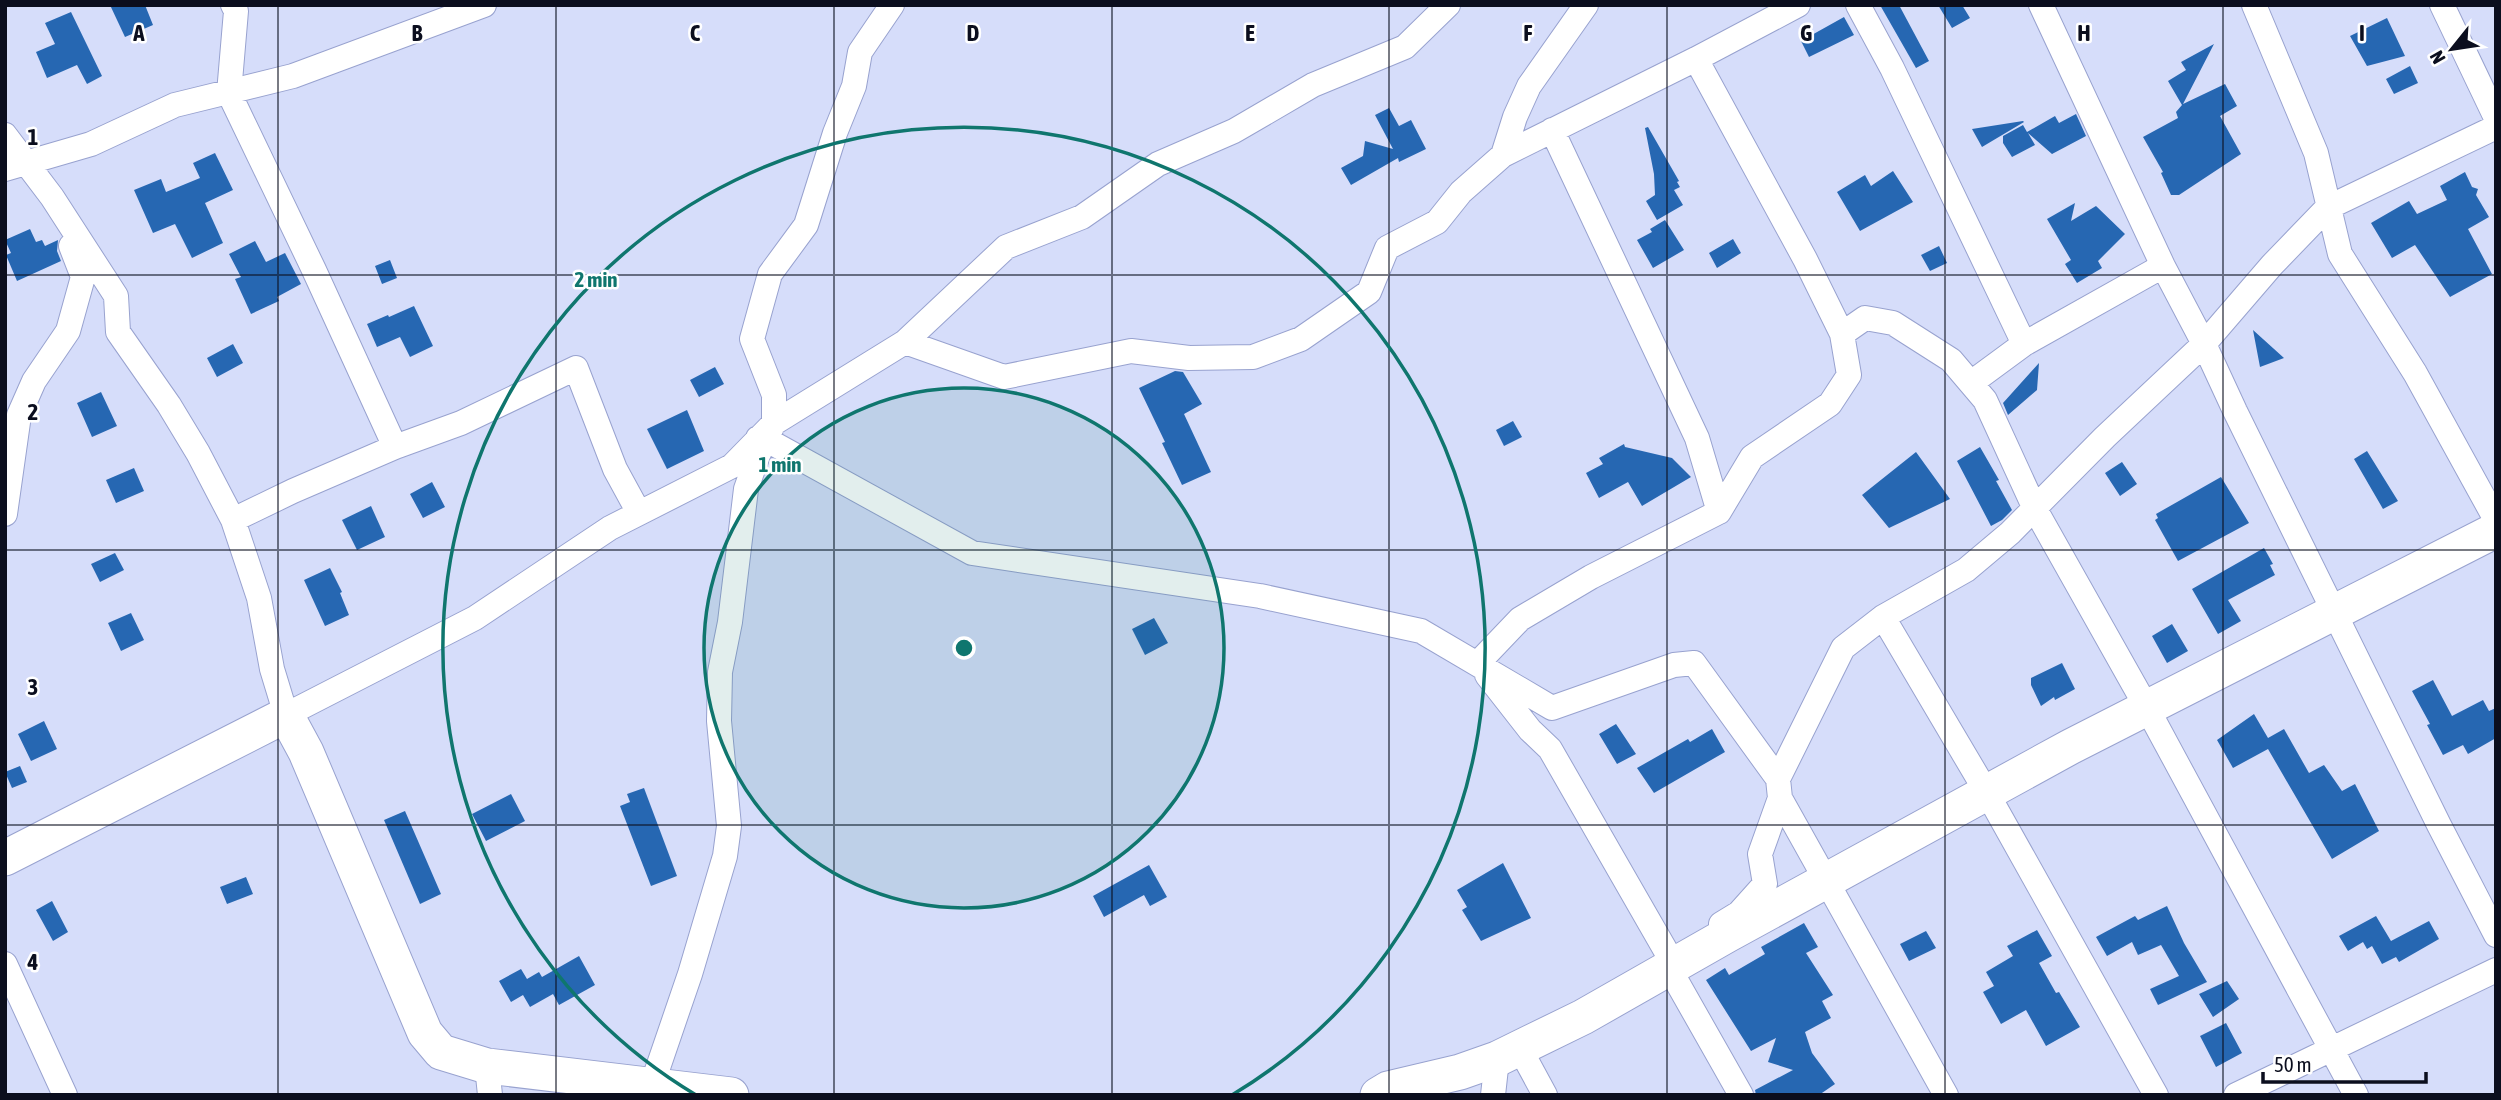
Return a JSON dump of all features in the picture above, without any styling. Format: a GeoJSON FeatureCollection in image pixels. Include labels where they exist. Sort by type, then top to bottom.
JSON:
{"type":"FeatureCollection","features":[{"type":"Feature","properties":{"kind":"street"},"geometry":{"type":"LineString","coordinates":[[233,5],[236,10],[229,93],[395,447]]}},
{"type":"Feature","properties":{"kind":"street"},"geometry":{"type":"LineString","coordinates":[[16,166],[91,144],[175,105],[293,76],[484,5]]}},
{"type":"Feature","properties":{"kind":"street"},"geometry":{"type":"LineString","coordinates":[[652,1085],[690,974],[725,856],[729,826],[719,721],[720,672],[730,622],[746,489],[765,433],[774,395],[752,339],[770,274],[806,225],[835,133],[854,86],[860,52],[892,5]]}},
{"type":"Feature","properties":{"kind":"street"},"geometry":{"type":"LineString","coordinates":[[5,858],[475,618],[611,528],[732,466],[765,433],[905,342],[1006,247],[1082,217],[1158,164],[1234,131],[1314,85],[1405,47],[1448,5]]}},
{"type":"Feature","properties":{"kind":"street"},"geometry":{"type":"LineString","coordinates":[[1503,155],[1529,86],[1586,5]]}},
{"type":"Feature","properties":{"kind":"street"},"geometry":{"type":"LineString","coordinates":[[905,342],[1004,377],[1130,351],[1189,358],[1253,357],[1301,339],[1369,292],[1387,248],[1437,222],[1461,192],[1503,155],[1696,60],[1798,5]]}},
{"type":"Feature","properties":{"kind":"street"},"geometry":{"type":"LineString","coordinates":[[1858,5],[1892,68],[2024,344]]}},
{"type":"Feature","properties":{"kind":"street"},"geometry":{"type":"LineString","coordinates":[[2041,5],[2163,266],[2496,936]]}},
{"type":"Feature","properties":{"kind":"street"},"geometry":{"type":"LineString","coordinates":[[2255,5],[2316,153],[2340,254],[2415,373],[2496,520]]}},
{"type":"Feature","properties":{"kind":"street"},"geometry":{"type":"LineString","coordinates":[[2442,5],[2496,118]]}},
{"type":"Feature","properties":{"kind":"street"},"geometry":{"type":"LineString","coordinates":[[1478,663],[1520,619],[1591,577],[1719,512],[1752,457],[1830,404],[1849,375],[1842,334],[1696,60]]}},
{"type":"Feature","properties":{"kind":"street"},"geometry":{"type":"LineString","coordinates":[[1378,1095],[1388,1089],[1460,1073],[1583,1017],[1669,963],[1739,913],[1765,884],[1760,855],[1779,789],[1843,648],[1883,617],[1966,570],[2035,509],[2105,437],[2204,344],[2272,265],[2328,208],[2496,127]]}},
{"type":"Feature","properties":{"kind":"street"},"geometry":{"type":"LineString","coordinates":[[1552,130],[1696,438],[1719,512]]}},
{"type":"Feature","properties":{"kind":"street"},"geometry":{"type":"LineString","coordinates":[[5,135],[16,166],[52,197],[116,296],[118,332],[183,429],[233,520],[259,598],[272,669],[286,715],[306,752],[425,1033],[441,1052],[489,1081],[652,1085],[731,1095]]}},
{"type":"Feature","properties":{"kind":"street"},"geometry":{"type":"LineString","coordinates":[[5,514],[19,415],[34,381],[68,331],[83,277],[52,197]]}},
{"type":"Feature","properties":{"kind":"street"},"geometry":{"type":"LineString","coordinates":[[1971,383],[2024,344],[2163,266]]}},
{"type":"Feature","properties":{"kind":"street"},"geometry":{"type":"LineString","coordinates":[[1842,334],[1865,318],[1893,323],[1951,360],[1991,411],[2035,509],[2147,708],[2356,1095]]}},
{"type":"Feature","properties":{"kind":"street"},"geometry":{"type":"LineString","coordinates":[[233,520],[395,447],[461,423],[576,368],[615,469],[639,513]]}},
{"type":"Feature","properties":{"kind":"street"},"geometry":{"type":"LineString","coordinates":[[765,433],[972,553],[1260,596],[1421,631],[1552,708],[1674,665],[1694,663],[1779,789],[1946,1095]]}},
{"type":"Feature","properties":{"kind":"street"},"geometry":{"type":"LineString","coordinates":[[1669,963],[2147,708],[2496,530]]}},
{"type":"Feature","properties":{"kind":"street"},"geometry":{"type":"LineString","coordinates":[[1883,617],[1987,793],[2156,1095]]}},
{"type":"Feature","properties":{"kind":"street"},"geometry":{"type":"LineString","coordinates":[[1478,663],[1530,730],[1550,749],[1741,1095]]}},
{"type":"Feature","properties":{"kind":"street"},"geometry":{"type":"LineString","coordinates":[[5,964],[65,1095]]}},
{"type":"Feature","properties":{"kind":"street"},"geometry":{"type":"LineString","coordinates":[[2235,1095],[2496,970]]}},
{"type":"Feature","properties":{"kind":"street"},"geometry":{"type":"LineString","coordinates":[[1493,1095],[1508,1053]]}},
{"type":"Feature","properties":{"kind":"street"},"geometry":{"type":"LineString","coordinates":[[1508,1053],[1545,1095]]}},
{"type":"Feature","properties":{"kind":"building"},"geometry":{"type":"Polygon","coordinates":[[[110,5],[145,5],[153,25],[125,37],[110,5]]]}},
{"type":"Feature","properties":{"kind":"building"},"geometry":{"type":"Polygon","coordinates":[[[1880,5],[1899,5],[1929,61],[1916,68],[1880,5]]]}},
{"type":"Feature","properties":{"kind":"building"},"geometry":{"type":"Polygon","coordinates":[[[1938,5],[1962,5],[1970,18],[1952,28],[1938,5]]]}},
{"type":"Feature","properties":{"kind":"building"},"geometry":{"type":"Polygon","coordinates":[[[71,12],[102,76],[87,84],[77,65],[47,78],[36,52],[55,44],[45,23],[71,12]]]}},
{"type":"Feature","properties":{"kind":"building"},"geometry":{"type":"Polygon","coordinates":[[[1844,17],[1854,35],[1809,57],[1801,41],[1844,17]]]}},
{"type":"Feature","properties":{"kind":"building"},"geometry":{"type":"Polygon","coordinates":[[[2387,18],[2405,56],[2367,66],[2350,36],[2387,18]]]}},
{"type":"Feature","properties":{"kind":"building"},"geometry":{"type":"Polygon","coordinates":[[[2214,44],[2183,104],[2225,84],[2237,106],[2220,116],[2241,154],[2179,195],[2171,195],[2161,173],[2163,172],[2143,137],[2178,118],[2176,112],[2182,105],[2168,81],[2186,70],[2181,62],[2214,44]]]}},
{"type":"Feature","properties":{"kind":"building"},"geometry":{"type":"Polygon","coordinates":[[[2410,66],[2418,83],[2394,94],[2386,79],[2410,66]]]}},
{"type":"Feature","properties":{"kind":"building"},"geometry":{"type":"Polygon","coordinates":[[[1389,108],[1399,126],[1411,120],[1426,149],[1399,162],[1398,158],[1351,185],[1341,168],[1363,156],[1365,141],[1393,149],[1375,115],[1389,108]]]}},
{"type":"Feature","properties":{"kind":"building"},"geometry":{"type":"Polygon","coordinates":[[[2076,114],[2086,136],[2052,154],[2028,133],[2035,145],[2012,157],[2003,143],[2003,136],[2023,125],[2027,132],[2055,116],[2059,123],[2076,114]]]}},
{"type":"Feature","properties":{"kind":"building"},"geometry":{"type":"Polygon","coordinates":[[[2023,121],[1982,147],[1972,129],[2023,121]]]}},
{"type":"Feature","properties":{"kind":"building"},"geometry":{"type":"Polygon","coordinates":[[[1648,127],[1679,181],[1677,182],[1680,187],[1674,190],[1683,205],[1657,220],[1646,201],[1655,195],[1654,174],[1645,128],[1648,127]]]}},
{"type":"Feature","properties":{"kind":"building"},"geometry":{"type":"Polygon","coordinates":[[[215,153],[233,190],[205,203],[223,243],[192,258],[175,224],[153,233],[134,190],[161,179],[166,192],[200,178],[193,163],[215,153]]]}},
{"type":"Feature","properties":{"kind":"building"},"geometry":{"type":"Polygon","coordinates":[[[1893,171],[1913,202],[1860,231],[1837,192],[1865,175],[1871,186],[1893,171]]]}},
{"type":"Feature","properties":{"kind":"building"},"geometry":{"type":"Polygon","coordinates":[[[2465,172],[2472,187],[2478,189],[2476,195],[2489,217],[2468,229],[2492,274],[2450,297],[2415,245],[2392,258],[2371,223],[2409,201],[2417,214],[2447,200],[2440,186],[2465,172]]]}},
{"type":"Feature","properties":{"kind":"building"},"geometry":{"type":"Polygon","coordinates":[[[2075,203],[2071,221],[2096,206],[2125,234],[2098,261],[2102,268],[2077,283],[2065,264],[2071,260],[2047,219],[2075,203]]]}},
{"type":"Feature","properties":{"kind":"building"},"geometry":{"type":"Polygon","coordinates":[[[1665,220],[1684,250],[1653,268],[1637,240],[1652,232],[1650,229],[1665,220]]]}},
{"type":"Feature","properties":{"kind":"building"},"geometry":{"type":"Polygon","coordinates":[[[30,229],[36,242],[42,240],[45,246],[58,240],[57,251],[61,261],[17,281],[6,255],[11,253],[5,240],[30,229]]]}},
{"type":"Feature","properties":{"kind":"building"},"geometry":{"type":"Polygon","coordinates":[[[1733,239],[1741,253],[1717,268],[1709,253],[1733,239]]]}},
{"type":"Feature","properties":{"kind":"building"},"geometry":{"type":"Polygon","coordinates":[[[255,241],[266,262],[285,253],[301,284],[277,297],[279,301],[251,314],[235,279],[241,277],[229,254],[255,241]]]}},
{"type":"Feature","properties":{"kind":"building"},"geometry":{"type":"Polygon","coordinates":[[[1939,246],[1947,263],[1930,271],[1921,255],[1939,246]]]}},
{"type":"Feature","properties":{"kind":"building"},"geometry":{"type":"Polygon","coordinates":[[[390,260],[397,278],[382,284],[375,266],[390,260]]]}},
{"type":"Feature","properties":{"kind":"building"},"geometry":{"type":"Polygon","coordinates":[[[414,306],[433,346],[410,357],[400,337],[377,347],[367,324],[414,306]]]}},
{"type":"Feature","properties":{"kind":"building"},"geometry":{"type":"Polygon","coordinates":[[[2253,330],[2284,358],[2260,367],[2253,330]]]}},
{"type":"Feature","properties":{"kind":"building"},"geometry":{"type":"Polygon","coordinates":[[[233,344],[243,363],[217,377],[207,358],[233,344]]]}},
{"type":"Feature","properties":{"kind":"building"},"geometry":{"type":"Polygon","coordinates":[[[2039,363],[2037,390],[2008,415],[2003,403],[2039,363]]]}},
{"type":"Feature","properties":{"kind":"building"},"geometry":{"type":"Polygon","coordinates":[[[715,367],[724,384],[699,397],[690,380],[715,367]]]}},
{"type":"Feature","properties":{"kind":"building"},"geometry":{"type":"Polygon","coordinates":[[[1175,371],[1183,372],[1202,404],[1184,414],[1211,472],[1182,485],[1139,388],[1175,371]]]}},
{"type":"Feature","properties":{"kind":"building"},"geometry":{"type":"Polygon","coordinates":[[[101,392],[117,426],[92,437],[77,403],[101,392]]]}},
{"type":"Feature","properties":{"kind":"building"},"geometry":{"type":"Polygon","coordinates":[[[687,410],[704,451],[667,469],[647,429],[687,410]]]}},
{"type":"Feature","properties":{"kind":"building"},"geometry":{"type":"Polygon","coordinates":[[[1513,421],[1522,437],[1504,446],[1496,430],[1513,421]]]}},
{"type":"Feature","properties":{"kind":"building"},"geometry":{"type":"Polygon","coordinates":[[[1624,444],[1625,447],[1672,458],[1691,477],[1642,506],[1628,482],[1599,498],[1586,473],[1603,464],[1599,458],[1624,444]]]}},
{"type":"Feature","properties":{"kind":"building"},"geometry":{"type":"Polygon","coordinates":[[[1980,447],[2012,510],[1991,526],[1957,461],[1980,447]]]}},
{"type":"Feature","properties":{"kind":"building"},"geometry":{"type":"Polygon","coordinates":[[[2367,451],[2398,501],[2383,509],[2354,459],[2367,451]]]}},
{"type":"Feature","properties":{"kind":"building"},"geometry":{"type":"Polygon","coordinates":[[[1916,452],[1950,499],[1889,528],[1862,495],[1916,452]]]}},
{"type":"Feature","properties":{"kind":"building"},"geometry":{"type":"Polygon","coordinates":[[[2122,462],[2137,484],[2120,496],[2105,473],[2122,462]]]}},
{"type":"Feature","properties":{"kind":"building"},"geometry":{"type":"Polygon","coordinates":[[[134,468],[144,491],[116,503],[106,480],[134,468]]]}},
{"type":"Feature","properties":{"kind":"building"},"geometry":{"type":"Polygon","coordinates":[[[2221,477],[2249,523],[2178,561],[2155,520],[2158,518],[2156,514],[2221,477]]]}},
{"type":"Feature","properties":{"kind":"building"},"geometry":{"type":"Polygon","coordinates":[[[432,482],[445,507],[423,518],[410,494],[432,482]]]}},
{"type":"Feature","properties":{"kind":"building"},"geometry":{"type":"Polygon","coordinates":[[[371,506],[385,537],[357,550],[342,520],[371,506]]]}},
{"type":"Feature","properties":{"kind":"building"},"geometry":{"type":"Polygon","coordinates":[[[2264,548],[2273,564],[2270,565],[2275,575],[2228,600],[2241,621],[2218,634],[2192,589],[2264,548]]]}},
{"type":"Feature","properties":{"kind":"building"},"geometry":{"type":"Polygon","coordinates":[[[115,553],[124,570],[100,582],[91,564],[115,553]]]}},
{"type":"Feature","properties":{"kind":"building"},"geometry":{"type":"Polygon","coordinates":[[[330,568],[342,592],[340,593],[349,615],[325,626],[304,580],[330,568]]]}},
{"type":"Feature","properties":{"kind":"building"},"geometry":{"type":"Polygon","coordinates":[[[131,613],[144,640],[121,651],[108,623],[131,613]]]}},
{"type":"Feature","properties":{"kind":"building"},"geometry":{"type":"Polygon","coordinates":[[[1154,618],[1168,643],[1145,655],[1132,629],[1154,618]]]}},
{"type":"Feature","properties":{"kind":"building"},"geometry":{"type":"Polygon","coordinates":[[[2172,624],[2188,651],[2167,663],[2152,636],[2172,624]]]}},
{"type":"Feature","properties":{"kind":"building"},"geometry":{"type":"Polygon","coordinates":[[[2062,663],[2075,689],[2055,700],[2054,697],[2041,706],[2031,685],[2031,678],[2062,663]]]}},
{"type":"Feature","properties":{"kind":"building"},"geometry":{"type":"Polygon","coordinates":[[[2433,680],[2452,716],[2483,700],[2489,711],[2496,708],[2496,738],[2468,754],[2463,745],[2443,755],[2412,691],[2433,680]]]}},
{"type":"Feature","properties":{"kind":"building"},"geometry":{"type":"Polygon","coordinates":[[[2254,714],[2268,738],[2284,729],[2309,773],[2324,765],[2342,791],[2355,784],[2379,831],[2332,859],[2268,749],[2233,768],[2217,740],[2254,714]]]}},
{"type":"Feature","properties":{"kind":"building"},"geometry":{"type":"Polygon","coordinates":[[[44,721],[57,749],[31,761],[18,734],[44,721]]]}},
{"type":"Feature","properties":{"kind":"building"},"geometry":{"type":"Polygon","coordinates":[[[1616,724],[1636,754],[1617,764],[1599,734],[1616,724]]]}},
{"type":"Feature","properties":{"kind":"building"},"geometry":{"type":"Polygon","coordinates":[[[1712,729],[1725,752],[1654,793],[1637,768],[1688,739],[1690,742],[1712,729]]]}},
{"type":"Feature","properties":{"kind":"building"},"geometry":{"type":"Polygon","coordinates":[[[20,766],[27,782],[12,788],[5,772],[20,766]]]}},
{"type":"Feature","properties":{"kind":"building"},"geometry":{"type":"Polygon","coordinates":[[[644,788],[677,876],[651,886],[620,806],[630,802],[627,794],[644,788]]]}},
{"type":"Feature","properties":{"kind":"building"},"geometry":{"type":"Polygon","coordinates":[[[511,794],[525,821],[486,841],[472,814],[511,794]]]}},
{"type":"Feature","properties":{"kind":"building"},"geometry":{"type":"Polygon","coordinates":[[[405,811],[441,894],[420,904],[384,820],[405,811]]]}},
{"type":"Feature","properties":{"kind":"building"},"geometry":{"type":"Polygon","coordinates":[[[1503,863],[1531,918],[1481,941],[1462,910],[1467,907],[1457,890],[1503,863]]]}},
{"type":"Feature","properties":{"kind":"building"},"geometry":{"type":"Polygon","coordinates":[[[1149,865],[1167,897],[1150,906],[1144,895],[1104,917],[1093,896],[1149,865]]]}},
{"type":"Feature","properties":{"kind":"building"},"geometry":{"type":"Polygon","coordinates":[[[246,877],[253,894],[227,904],[220,887],[246,877]]]}},
{"type":"Feature","properties":{"kind":"building"},"geometry":{"type":"Polygon","coordinates":[[[52,901],[68,932],[53,941],[36,910],[52,901]]]}},
{"type":"Feature","properties":{"kind":"building"},"geometry":{"type":"Polygon","coordinates":[[[2167,906],[2184,943],[2207,982],[2158,1005],[2150,989],[2179,976],[2161,945],[2138,955],[2132,942],[2107,956],[2096,937],[2135,916],[2138,920],[2167,906]]]}},
{"type":"Feature","properties":{"kind":"building"},"geometry":{"type":"Polygon","coordinates":[[[2376,916],[2391,941],[2429,921],[2439,939],[2399,962],[2396,957],[2382,964],[2372,946],[2367,949],[2363,942],[2348,951],[2339,936],[2376,916]]]}},
{"type":"Feature","properties":{"kind":"building"},"geometry":{"type":"Polygon","coordinates":[[[1804,923],[1818,947],[1806,953],[1833,995],[1822,1001],[1831,1018],[1805,1032],[1812,1053],[1835,1084],[1819,1095],[1756,1095],[1755,1090],[1793,1070],[1768,1062],[1776,1038],[1751,1051],[1706,980],[1725,968],[1729,975],[1765,954],[1761,947],[1804,923]]]}},
{"type":"Feature","properties":{"kind":"building"},"geometry":{"type":"Polygon","coordinates":[[[2037,930],[2052,956],[2039,963],[2080,1027],[2046,1046],[2026,1010],[2001,1024],[1983,992],[1994,986],[1986,972],[2013,956],[2007,946],[2037,930]]]}},
{"type":"Feature","properties":{"kind":"building"},"geometry":{"type":"Polygon","coordinates":[[[1926,931],[1936,948],[1909,961],[1900,944],[1926,931]]]}},
{"type":"Feature","properties":{"kind":"building"},"geometry":{"type":"Polygon","coordinates":[[[579,956],[595,985],[559,1005],[553,994],[530,1007],[523,995],[511,1002],[499,981],[521,969],[527,979],[539,972],[542,977],[579,956]]]}},
{"type":"Feature","properties":{"kind":"building"},"geometry":{"type":"Polygon","coordinates":[[[2227,981],[2239,999],[2213,1017],[2199,994],[2227,981]]]}},
{"type":"Feature","properties":{"kind":"building"},"geometry":{"type":"Polygon","coordinates":[[[2226,1023],[2242,1053],[2216,1067],[2200,1036],[2226,1023]]]}}]}
